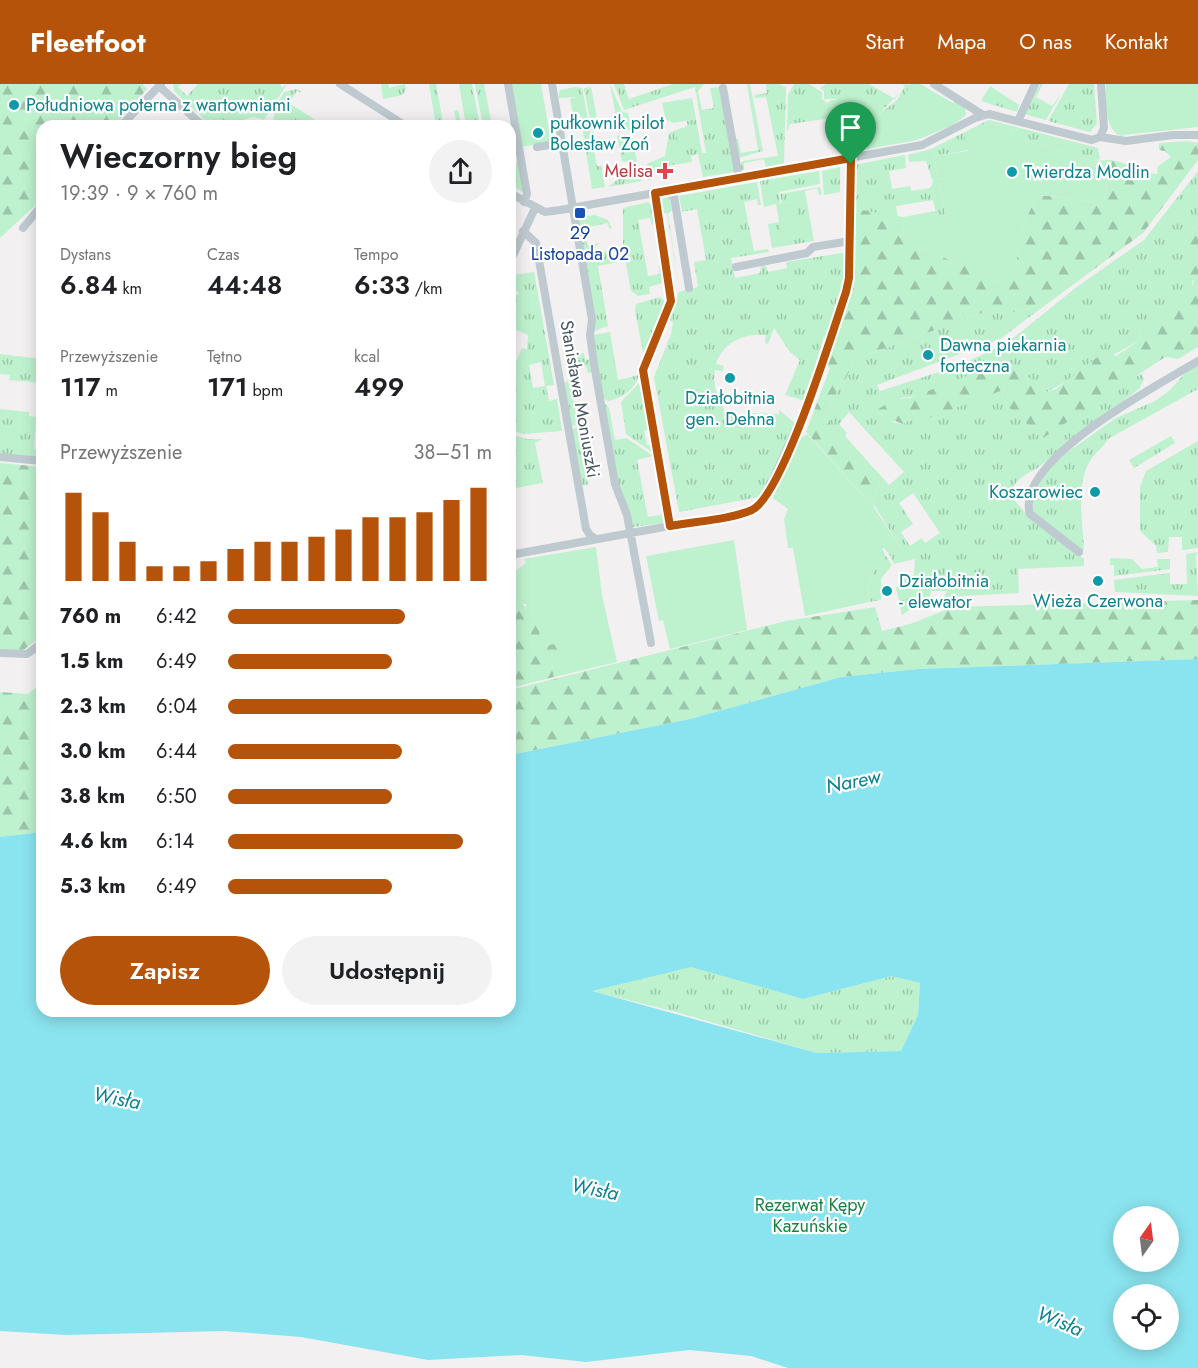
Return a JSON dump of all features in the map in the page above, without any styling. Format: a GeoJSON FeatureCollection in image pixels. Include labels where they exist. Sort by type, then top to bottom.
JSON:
{"type":"FeatureCollection","features":[{"type":"Feature","properties":{"kind":"street"},"geometry":{"type":"LineString","coordinates":[[340,84],[397,120]]}},
{"type":"Feature","properties":{"kind":"street"},"geometry":{"type":"LineString","coordinates":[[508,84],[514,120]]}},
{"type":"Feature","properties":{"kind":"street"},"geometry":{"type":"LineString","coordinates":[[552,84],[592,320],[591,345],[606,434],[615,484],[627,515],[651,643]]}},
{"type":"Feature","properties":{"kind":"street"},"geometry":{"type":"LineString","coordinates":[[934,84],[947,87],[983,115],[1018,121],[1088,139],[1100,137],[1122,141],[1173,135],[1198,135]]}},
{"type":"Feature","properties":{"kind":"street"},"geometry":{"type":"LineString","coordinates":[[1018,121],[1035,84]]}},
{"type":"Feature","properties":{"kind":"street"},"geometry":{"type":"LineString","coordinates":[[1100,137],[1104,128],[1101,84]]}},
{"type":"Feature","properties":{"kind":"street"},"geometry":{"type":"LineString","coordinates":[[127,120],[160,85],[197,120]]}},
{"type":"Feature","properties":{"kind":"street"},"geometry":{"type":"LineString","coordinates":[[723,88],[739,178]]}},
{"type":"Feature","properties":{"kind":"street"},"geometry":{"type":"LineString","coordinates":[[516,197],[545,212],[573,208],[922,145],[983,115]]}},
{"type":"Feature","properties":{"kind":"street"},"geometry":{"type":"LineString","coordinates":[[516,130],[527,194],[524,202]]}},
{"type":"Feature","properties":{"kind":"street"},"geometry":{"type":"LineString","coordinates":[[537,147],[562,143]]}},
{"type":"Feature","properties":{"kind":"street"},"geometry":{"type":"LineString","coordinates":[[516,554],[753,509],[771,488],[810,398],[846,292],[849,278],[851,158]]}},
{"type":"Feature","properties":{"kind":"street"},"geometry":{"type":"LineString","coordinates":[[673,190],[689,288]]}},
{"type":"Feature","properties":{"kind":"street"},"geometry":{"type":"LineString","coordinates":[[655,193],[671,301],[643,370],[670,526]]}},
{"type":"Feature","properties":{"kind":"street"},"geometry":{"type":"LineString","coordinates":[[516,248],[535,208]]}},
{"type":"Feature","properties":{"kind":"street"},"geometry":{"type":"LineString","coordinates":[[23,228],[36,212]]}},
{"type":"Feature","properties":{"kind":"street","name":"Stanisława Moniuszki"},"geometry":{"type":"LineString","coordinates":[[523,231],[536,243],[586,525],[590,535],[597,539]]}},
{"type":"Feature","properties":{"kind":"street"},"geometry":{"type":"LineString","coordinates":[[736,267],[807,253],[813,247],[850,241]]}},
{"type":"Feature","properties":{"kind":"street"},"geometry":{"type":"LineString","coordinates":[[1079,552],[1030,514],[1029,498],[1036,480],[1060,453],[1085,432],[1198,361]]}},
{"type":"Feature","properties":{"kind":"street"},"geometry":{"type":"LineString","coordinates":[[0,457],[36,460]]}},
{"type":"Feature","properties":{"kind":"street"},"geometry":{"type":"LineString","coordinates":[[0,653],[27,654],[36,647]]}},
{"type":"Feature","properties":{"kind":"green space"},"geometry":{"type":"Polygon","coordinates":[[[0,84],[142,84],[147,89],[120,120],[36,120],[36,205],[0,238],[0,84]]]}},
{"type":"Feature","properties":{"kind":"green space"},"geometry":{"type":"Polygon","coordinates":[[[173,84],[181,84],[178,87],[187,96],[198,84],[280,84],[282,88],[287,84],[264,120],[253,118],[205,120],[174,91],[173,84]]]}},
{"type":"Feature","properties":{"kind":"green space"},"geometry":{"type":"Polygon","coordinates":[[[381,84],[388,84],[389,88],[405,84],[406,90],[402,95],[383,99],[381,84]]]}},
{"type":"Feature","properties":{"kind":"green space"},"geometry":{"type":"Polygon","coordinates":[[[429,84],[436,84],[443,120],[435,120],[429,84]]]}},
{"type":"Feature","properties":{"kind":"green space"},"geometry":{"type":"Polygon","coordinates":[[[459,84],[472,84],[479,120],[465,120],[459,84]]]}},
{"type":"Feature","properties":{"kind":"green space"},"geometry":{"type":"Polygon","coordinates":[[[475,84],[484,84],[491,120],[482,120],[475,84]]]}},
{"type":"Feature","properties":{"kind":"green space"},"geometry":{"type":"Polygon","coordinates":[[[510,84],[541,84],[551,142],[521,147],[510,84]]]}},
{"type":"Feature","properties":{"kind":"green space"},"geometry":{"type":"Polygon","coordinates":[[[610,84],[622,112],[628,113],[631,130],[619,132],[610,84]]]}},
{"type":"Feature","properties":{"kind":"green space"},"geometry":{"type":"Polygon","coordinates":[[[614,84],[624,84],[629,99],[673,84],[704,84],[698,91],[702,110],[714,108],[710,88],[720,87],[735,172],[703,177],[698,154],[691,156],[692,162],[659,167],[659,171],[650,172],[652,180],[647,180],[647,164],[665,156],[669,133],[687,126],[687,121],[696,119],[702,153],[706,153],[695,87],[624,110],[614,84]]]}},
{"type":"Feature","properties":{"kind":"green space"},"geometry":{"type":"Polygon","coordinates":[[[747,84],[750,84],[763,151],[738,158],[734,139],[738,139],[741,153],[758,150],[747,84]]]}},
{"type":"Feature","properties":{"kind":"green space"},"geometry":{"type":"Polygon","coordinates":[[[766,84],[779,84],[786,88],[784,163],[766,167],[764,159],[744,163],[744,170],[741,170],[739,165],[743,161],[778,156],[766,97],[755,98],[754,95],[767,93],[766,84]]]}},
{"type":"Feature","properties":{"kind":"green space"},"geometry":{"type":"Polygon","coordinates":[[[794,84],[809,84],[822,92],[822,98],[819,97],[832,118],[790,124],[787,132],[788,95],[794,84]]]}},
{"type":"Feature","properties":{"kind":"green space"},"geometry":{"type":"Polygon","coordinates":[[[826,84],[869,84],[894,98],[879,114],[897,100],[905,86],[902,84],[924,86],[889,126],[851,152],[849,138],[845,138],[847,131],[840,129],[838,116],[841,115],[842,103],[835,99],[824,99],[824,91],[820,88],[826,84]]]}},
{"type":"Feature","properties":{"kind":"green space"},"geometry":{"type":"Polygon","coordinates":[[[911,84],[920,84],[953,103],[955,101],[965,108],[966,115],[953,125],[917,140],[851,152],[849,138],[845,138],[857,105],[888,123],[911,84]]]}},
{"type":"Feature","properties":{"kind":"green space"},"geometry":{"type":"Polygon","coordinates":[[[1040,84],[1043,84],[1036,97],[1052,106],[1061,94],[1046,120],[1024,114],[1040,84]]]}},
{"type":"Feature","properties":{"kind":"green space"},"geometry":{"type":"Polygon","coordinates":[[[1069,84],[1094,84],[1097,124],[1090,132],[1048,121],[1069,84]]]}},
{"type":"Feature","properties":{"kind":"green space"},"geometry":{"type":"Polygon","coordinates":[[[1106,84],[1198,84],[1198,127],[1123,135],[1123,137],[1112,128],[1109,122],[1106,107],[1106,84]]]}},
{"type":"Feature","properties":{"kind":"green space"},"geometry":{"type":"Polygon","coordinates":[[[990,86],[1019,105],[1017,112],[981,101],[990,86]]]}},
{"type":"Feature","properties":{"kind":"green space"},"geometry":{"type":"Polygon","coordinates":[[[591,87],[599,128],[593,130],[594,141],[584,88],[591,87]]]}},
{"type":"Feature","properties":{"kind":"green space"},"geometry":{"type":"Polygon","coordinates":[[[582,88],[597,166],[601,166],[605,187],[592,189],[580,114],[573,114],[570,99],[577,97],[558,98],[560,90],[582,88]]]}},
{"type":"Feature","properties":{"kind":"green space"},"geometry":{"type":"Polygon","coordinates":[[[297,89],[303,93],[297,91],[289,103],[316,120],[274,120],[275,106],[284,92],[297,89]]]}},
{"type":"Feature","properties":{"kind":"green space"},"geometry":{"type":"Polygon","coordinates":[[[820,97],[827,103],[839,100],[843,106],[843,113],[832,117],[827,113],[814,115],[809,106],[813,100],[820,97]]]}},
{"type":"Feature","properties":{"kind":"green space"},"geometry":{"type":"Polygon","coordinates":[[[692,98],[696,119],[674,123],[666,120],[662,103],[692,98]]]}},
{"type":"Feature","properties":{"kind":"green space"},"geometry":{"type":"Polygon","coordinates":[[[458,110],[460,120],[456,120],[454,111],[458,110]]]}},
{"type":"Feature","properties":{"kind":"green space"},"geometry":{"type":"Polygon","coordinates":[[[989,120],[1098,148],[1100,159],[1093,161],[1047,146],[1015,140],[1011,137],[1012,130],[990,123],[969,150],[934,156],[946,218],[937,218],[933,200],[896,206],[898,218],[855,209],[854,165],[905,155],[906,168],[889,171],[892,189],[910,186],[911,191],[930,188],[933,182],[926,161],[909,162],[908,155],[931,149],[989,120]]]}},
{"type":"Feature","properties":{"kind":"green space"},"geometry":{"type":"Polygon","coordinates":[[[990,123],[1012,130],[1011,137],[1015,140],[1047,146],[1093,161],[1109,160],[1105,203],[1041,195],[1030,209],[1021,236],[1016,264],[1008,264],[1006,281],[994,282],[982,273],[921,248],[910,241],[904,231],[903,217],[936,211],[937,218],[946,218],[934,156],[968,151],[964,134],[990,123]]]}},
{"type":"Feature","properties":{"kind":"green space"},"geometry":{"type":"Polygon","coordinates":[[[692,128],[696,148],[679,151],[676,131],[692,128]]]}},
{"type":"Feature","properties":{"kind":"green space"},"geometry":{"type":"Polygon","coordinates":[[[632,134],[637,162],[630,169],[627,162],[622,161],[617,136],[632,134]]]}},
{"type":"Feature","properties":{"kind":"green space"},"geometry":{"type":"Polygon","coordinates":[[[1188,141],[1198,143],[1198,160],[1143,233],[1047,304],[1010,313],[984,312],[853,360],[848,375],[836,391],[830,420],[833,433],[847,454],[880,482],[873,503],[875,509],[806,432],[830,368],[824,364],[853,282],[855,209],[903,217],[904,231],[910,241],[921,248],[982,273],[994,282],[1005,281],[1008,263],[1016,264],[1021,236],[1030,209],[1041,195],[1105,203],[1109,160],[1157,174],[1158,166],[1171,157],[1165,151],[1159,150],[1159,143],[1188,141]]]}},
{"type":"Feature","properties":{"kind":"green space"},"geometry":{"type":"Polygon","coordinates":[[[516,162],[519,162],[524,193],[516,188],[516,162]]]}},
{"type":"Feature","properties":{"kind":"green space"},"geometry":{"type":"Polygon","coordinates":[[[640,167],[642,181],[608,187],[633,168],[640,167]]]}},
{"type":"Feature","properties":{"kind":"green space"},"geometry":{"type":"Polygon","coordinates":[[[840,167],[840,192],[824,195],[822,171],[840,167]]]}},
{"type":"Feature","properties":{"kind":"green space"},"geometry":{"type":"Polygon","coordinates":[[[819,171],[820,184],[779,192],[780,203],[764,207],[760,181],[819,171]]]}},
{"type":"Feature","properties":{"kind":"green space"},"geometry":{"type":"Polygon","coordinates":[[[1198,171],[1198,224],[1185,239],[1195,267],[1191,291],[1142,326],[1140,340],[1047,392],[1030,379],[902,398],[878,410],[886,421],[903,424],[909,420],[1003,390],[1002,401],[1122,384],[1141,374],[1144,379],[1140,388],[1019,480],[1013,487],[1011,497],[1026,513],[1084,559],[1084,566],[1018,569],[1019,593],[944,597],[947,591],[931,591],[930,596],[902,615],[896,588],[903,578],[914,575],[915,559],[894,564],[889,554],[900,547],[873,503],[880,482],[847,455],[833,433],[830,421],[836,391],[848,375],[853,360],[984,312],[1010,313],[1047,304],[1000,339],[877,385],[880,391],[955,367],[1006,344],[1078,286],[1144,240],[1198,171]],[[849,412],[839,424],[847,433],[845,436],[889,485],[904,472],[849,412]],[[913,493],[899,503],[913,524],[901,532],[910,546],[922,538],[925,543],[940,533],[913,493]]]}},
{"type":"Feature","properties":{"kind":"green space"},"geometry":{"type":"Polygon","coordinates":[[[757,182],[761,205],[758,205],[757,199],[744,202],[754,251],[768,249],[769,252],[731,258],[735,278],[760,273],[761,266],[766,266],[768,272],[787,268],[786,262],[848,252],[844,294],[824,341],[824,336],[805,401],[785,395],[800,360],[790,352],[774,328],[768,344],[765,343],[766,335],[742,337],[729,345],[719,356],[716,364],[724,366],[723,371],[715,370],[714,381],[725,411],[721,411],[750,421],[752,413],[779,414],[779,410],[795,423],[766,488],[759,497],[679,512],[654,377],[671,334],[673,322],[668,320],[679,292],[698,287],[694,262],[706,260],[697,209],[682,212],[679,196],[757,182]]]}},
{"type":"Feature","properties":{"kind":"green space"},"geometry":{"type":"Polygon","coordinates":[[[820,187],[822,194],[819,195],[817,188],[805,191],[814,241],[772,248],[768,224],[779,222],[795,201],[782,203],[780,194],[820,187]]]}},
{"type":"Feature","properties":{"kind":"green space"},"geometry":{"type":"Polygon","coordinates":[[[670,197],[672,210],[668,214],[679,287],[667,213],[661,214],[661,199],[670,197]]]}},
{"type":"Feature","properties":{"kind":"green space"},"geometry":{"type":"Polygon","coordinates":[[[795,201],[800,229],[781,233],[776,204],[795,201]]]}},
{"type":"Feature","properties":{"kind":"green space"},"geometry":{"type":"Polygon","coordinates":[[[648,202],[652,206],[656,224],[652,225],[650,218],[638,220],[648,276],[660,274],[659,265],[663,264],[666,282],[649,287],[650,294],[638,296],[631,291],[623,248],[623,208],[648,202]]]}},
{"type":"Feature","properties":{"kind":"green space"},"geometry":{"type":"Polygon","coordinates":[[[595,215],[608,220],[612,228],[609,229],[608,223],[584,228],[584,233],[580,231],[577,217],[595,215]]]}},
{"type":"Feature","properties":{"kind":"green space"},"geometry":{"type":"Polygon","coordinates":[[[1198,224],[1198,347],[1178,359],[1165,357],[1043,438],[1002,401],[1003,390],[918,422],[909,420],[903,424],[895,421],[884,423],[877,410],[889,403],[910,398],[1008,360],[1047,392],[1056,389],[1105,351],[1116,356],[1140,340],[1142,326],[1191,290],[1194,281],[1187,270],[1195,267],[1185,239],[1198,224]]]}},
{"type":"Feature","properties":{"kind":"green space"},"geometry":{"type":"Polygon","coordinates":[[[586,240],[587,245],[600,243],[594,247],[595,253],[610,251],[618,262],[598,266],[608,326],[594,331],[582,244],[586,240]]]}},
{"type":"Feature","properties":{"kind":"green space"},"geometry":{"type":"Polygon","coordinates":[[[534,272],[554,385],[546,386],[549,401],[557,399],[562,431],[523,434],[516,432],[516,362],[522,348],[527,350],[528,335],[516,330],[518,291],[516,292],[516,275],[534,272]],[[541,362],[529,365],[533,388],[545,386],[541,362]]]}},
{"type":"Feature","properties":{"kind":"green space"},"geometry":{"type":"Polygon","coordinates":[[[660,297],[666,302],[644,357],[635,311],[636,304],[660,297]]]}},
{"type":"Feature","properties":{"kind":"green space"},"geometry":{"type":"Polygon","coordinates":[[[610,332],[618,380],[639,375],[627,392],[608,401],[603,398],[593,335],[610,332]]]}},
{"type":"Feature","properties":{"kind":"green space"},"geometry":{"type":"Polygon","coordinates":[[[584,353],[585,360],[590,359],[592,372],[588,373],[586,366],[571,368],[570,355],[584,353]]]}},
{"type":"Feature","properties":{"kind":"green space"},"geometry":{"type":"Polygon","coordinates":[[[0,354],[36,358],[36,382],[9,380],[10,375],[0,374],[0,354]]]}},
{"type":"Feature","properties":{"kind":"green space"},"geometry":{"type":"Polygon","coordinates":[[[1198,365],[1198,389],[1108,439],[1090,461],[1085,471],[1081,493],[1084,550],[1077,549],[1032,514],[1032,497],[1052,463],[1116,418],[1155,401],[1169,391],[1188,370],[1198,365]]]}},
{"type":"Feature","properties":{"kind":"green space"},"geometry":{"type":"Polygon","coordinates":[[[642,380],[651,429],[644,431],[647,445],[651,445],[652,452],[626,434],[621,402],[642,380]]]}},
{"type":"Feature","properties":{"kind":"green space"},"geometry":{"type":"Polygon","coordinates":[[[570,381],[578,425],[571,426],[564,382],[570,381]]]}},
{"type":"Feature","properties":{"kind":"green space"},"geometry":{"type":"Polygon","coordinates":[[[603,401],[609,408],[615,440],[627,438],[653,456],[637,460],[648,517],[666,514],[663,523],[633,527],[617,479],[603,401]]]}},
{"type":"Feature","properties":{"kind":"green space"},"geometry":{"type":"Polygon","coordinates":[[[0,409],[29,412],[29,416],[36,417],[34,449],[36,449],[36,458],[0,455],[0,409]]]}},
{"type":"Feature","properties":{"kind":"green space"},"geometry":{"type":"Polygon","coordinates":[[[578,427],[588,485],[582,485],[572,429],[578,427]]]}},
{"type":"Feature","properties":{"kind":"green space"},"geometry":{"type":"Polygon","coordinates":[[[807,434],[875,509],[900,549],[889,554],[884,548],[882,549],[886,556],[871,577],[869,602],[805,616],[793,548],[788,548],[784,519],[788,509],[773,498],[797,440],[807,434]]]}},
{"type":"Feature","properties":{"kind":"green space"},"geometry":{"type":"Polygon","coordinates":[[[516,436],[527,439],[543,439],[535,443],[543,483],[516,488],[516,436]]]}},
{"type":"Feature","properties":{"kind":"green space"},"geometry":{"type":"Polygon","coordinates":[[[1171,436],[1175,443],[1134,468],[1129,460],[1171,436]]]}},
{"type":"Feature","properties":{"kind":"green space"},"geometry":{"type":"Polygon","coordinates":[[[1198,441],[1198,548],[1182,550],[1182,537],[1169,537],[1168,552],[1157,553],[1156,546],[1140,531],[1140,487],[1146,471],[1198,441]]]}},
{"type":"Feature","properties":{"kind":"green space"},"geometry":{"type":"Polygon","coordinates":[[[0,463],[36,466],[36,640],[22,651],[0,649],[0,463]]]}},
{"type":"Feature","properties":{"kind":"green space"},"geometry":{"type":"Polygon","coordinates":[[[734,540],[747,630],[670,649],[663,620],[659,621],[646,556],[734,540]]]}},
{"type":"Feature","properties":{"kind":"green space"},"geometry":{"type":"Polygon","coordinates":[[[596,547],[602,595],[617,662],[554,677],[552,663],[566,658],[564,643],[547,645],[540,640],[538,622],[529,621],[526,604],[516,604],[516,570],[526,563],[524,559],[596,547]]]}},
{"type":"Feature","properties":{"kind":"green space"},"geometry":{"type":"Polygon","coordinates":[[[1198,552],[1196,556],[1198,596],[1115,592],[1114,580],[1170,573],[1170,584],[1187,584],[1186,554],[1198,552]]]}},
{"type":"Feature","properties":{"kind":"green space"},"geometry":{"type":"Polygon","coordinates":[[[886,556],[892,565],[881,579],[881,600],[869,602],[871,577],[886,556]]]}},
{"type":"Feature","properties":{"kind":"green space"},"geometry":{"type":"Polygon","coordinates":[[[1110,558],[1132,559],[1142,569],[1158,567],[1157,559],[1170,559],[1170,569],[1114,576],[1114,565],[1110,565],[1110,558]]]}},
{"type":"Feature","properties":{"kind":"green space"},"geometry":{"type":"Polygon","coordinates":[[[1198,600],[1198,659],[918,669],[841,677],[690,719],[516,754],[516,688],[786,621],[875,607],[882,631],[910,624],[953,607],[1198,600]]]}},
{"type":"Feature","properties":{"kind":"green space"},"geometry":{"type":"Polygon","coordinates":[[[516,602],[526,607],[535,617],[547,645],[564,642],[566,658],[552,663],[554,677],[516,686],[516,602]]]}},
{"type":"Feature","properties":{"kind":"green space"},"geometry":{"type":"Polygon","coordinates":[[[36,687],[36,833],[0,837],[0,692],[28,694],[36,687]]]}},
{"type":"Feature","properties":{"kind":"green space"},"geometry":{"type":"Polygon","coordinates":[[[691,966],[803,999],[892,976],[920,983],[918,1015],[901,1051],[817,1053],[676,1012],[591,991],[691,966]]]}},
{"type":"Feature","properties":{"kind":"water"},"geometry":{"type":"Polygon","coordinates":[[[1198,659],[1198,1368],[788,1368],[751,1356],[689,1350],[586,1362],[521,1355],[428,1360],[301,1337],[224,1331],[66,1335],[0,1331],[0,837],[36,833],[36,1017],[516,1017],[516,754],[690,719],[841,677],[918,669],[1198,659]],[[691,967],[592,991],[817,1053],[901,1051],[918,1015],[920,983],[892,976],[803,999],[691,967]]]}},
{"type":"Feature","properties":{"kind":"place","name":"Południowa poterna z wartowniami"},"geometry":{"type":"Point","coordinates":[14,105]}},
{"type":"Feature","properties":{"kind":"place","name":"pułkownik pilot Bolesław Zoń"},"geometry":{"type":"Point","coordinates":[538,133]}},
{"type":"Feature","properties":{"kind":"place","name":"Melisa"},"geometry":{"type":"Point","coordinates":[665,171]}},
{"type":"Feature","properties":{"kind":"place","name":"Twierdza Modlin"},"geometry":{"type":"Point","coordinates":[1012,172]}},
{"type":"Feature","properties":{"kind":"place","name":"29 Listopada 02"},"geometry":{"type":"Point","coordinates":[580,213]}},
{"type":"Feature","properties":{"kind":"place","name":"Dawna piekarnia forteczna"},"geometry":{"type":"Point","coordinates":[928,355]}},
{"type":"Feature","properties":{"kind":"place","name":"Działobitnia gen. Dehna"},"geometry":{"type":"Point","coordinates":[730,378]}},
{"type":"Feature","properties":{"kind":"place","name":"Koszarowiec"},"geometry":{"type":"Point","coordinates":[1095,492]}},
{"type":"Feature","properties":{"kind":"place","name":"Wieża Czerwona"},"geometry":{"type":"Point","coordinates":[1098,581]}},
{"type":"Feature","properties":{"kind":"place","name":"Działobitnia - elewator"},"geometry":{"type":"Point","coordinates":[887,591]}},
{"type":"Feature","properties":{"kind":"route"},"geometry":{"type":"LineString","coordinates":[[851,158],[851,164],[849,278],[846,292],[810,398],[771,488],[753,509],[670,526],[643,370],[671,301],[655,193],[851,158]]}},
{"type":"Feature","properties":{"kind":"water label","name":"Narew"},"geometry":{"type":"Point","coordinates":[853,781]}},
{"type":"Feature","properties":{"kind":"water label","name":"Wisła"},"geometry":{"type":"Point","coordinates":[117,1098]}},
{"type":"Feature","properties":{"kind":"water label","name":"Wisła"},"geometry":{"type":"Point","coordinates":[595,1189]}},
{"type":"Feature","properties":{"kind":"water label","name":"Wisła"},"geometry":{"type":"Point","coordinates":[1060,1321]}},
{"type":"Feature","properties":{"kind":"park label","name":"Rezerwat Kępy Kazuńskie"},"geometry":{"type":"Point","coordinates":[810,1215]}}]}
